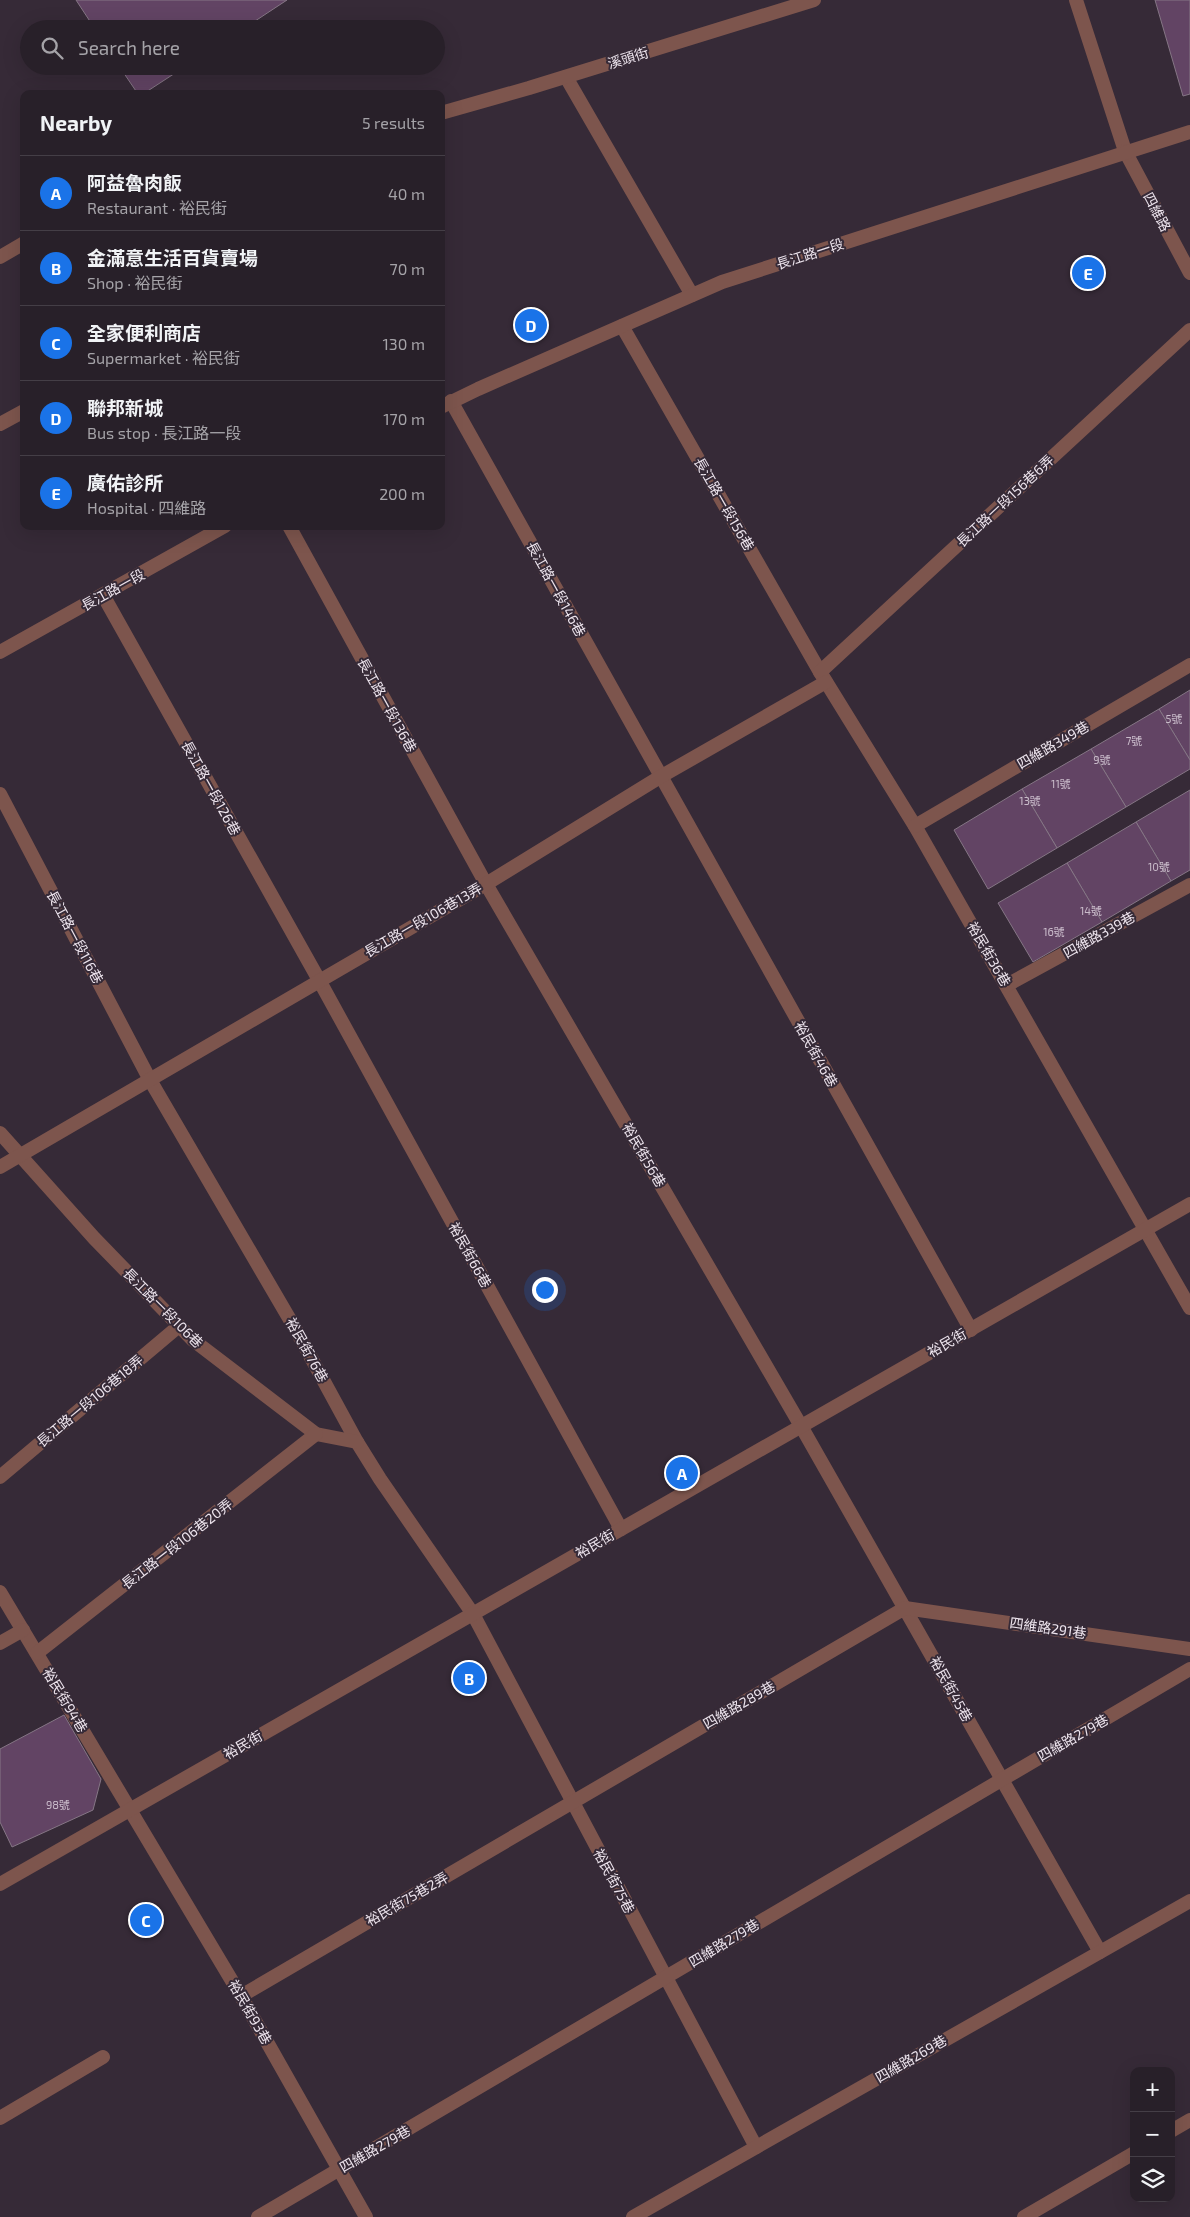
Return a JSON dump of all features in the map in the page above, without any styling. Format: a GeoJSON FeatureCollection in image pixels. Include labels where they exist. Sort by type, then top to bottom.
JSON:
{"type":"FeatureCollection","features":[{"type":"Feature","properties":{"kind":"street","name":"溪頭街"},"geometry":{"type":"LineString","coordinates":[[445,112],[566,77],[814,0]]}},
{"type":"Feature","properties":{"kind":"street","name":"四維路"},"geometry":{"type":"LineString","coordinates":[[1076,0],[1125,151],[1190,273]]}},
{"type":"Feature","properties":{"kind":"street"},"geometry":{"type":"LineString","coordinates":[[566,77],[692,295]]}},
{"type":"Feature","properties":{"kind":"street","name":"長江路一段"},"geometry":{"type":"LineString","coordinates":[[446,404],[732,279],[1125,151],[1190,132]]}},
{"type":"Feature","properties":{"kind":"street"},"geometry":{"type":"LineString","coordinates":[[0,258],[20,245]]}},
{"type":"Feature","properties":{"kind":"street","name":"長江路一段156巷"},"geometry":{"type":"LineString","coordinates":[[622,326],[823,677]]}},
{"type":"Feature","properties":{"kind":"street","name":"長江路一段156巷6弄"},"geometry":{"type":"LineString","coordinates":[[823,677],[1190,330]]}},
{"type":"Feature","properties":{"kind":"street","name":"長江路一段146巷"},"geometry":{"type":"LineString","coordinates":[[446,404],[660,778]]}},
{"type":"Feature","properties":{"kind":"street"},"geometry":{"type":"LineString","coordinates":[[0,424],[20,413]]}},
{"type":"Feature","properties":{"kind":"street","name":"長江路一段"},"geometry":{"type":"LineString","coordinates":[[0,652],[218,530]]}},
{"type":"Feature","properties":{"kind":"street","name":"長江路一段136巷"},"geometry":{"type":"LineString","coordinates":[[291,530],[486,884]]}},
{"type":"Feature","properties":{"kind":"street","name":"長江路一段126巷"},"geometry":{"type":"LineString","coordinates":[[102,595],[319,980]]}},
{"type":"Feature","properties":{"kind":"street","name":"四維路349巷"},"geometry":{"type":"LineString","coordinates":[[916,826],[1190,664]]}},
{"type":"Feature","properties":{"kind":"street","name":"長江路一段106巷13弄"},"geometry":{"type":"LineString","coordinates":[[0,1167],[486,884],[823,677]]}},
{"type":"Feature","properties":{"kind":"street","name":"裕民街36巷"},"geometry":{"type":"LineString","coordinates":[[823,677],[916,826],[1190,1308]]}},
{"type":"Feature","properties":{"kind":"street","name":"裕民街46巷"},"geometry":{"type":"LineString","coordinates":[[660,778],[971,1330]]}},
{"type":"Feature","properties":{"kind":"street","name":"長江路一段116巷"},"geometry":{"type":"LineString","coordinates":[[0,794],[150,1080]]}},
{"type":"Feature","properties":{"kind":"street","name":"裕民街56巷"},"geometry":{"type":"LineString","coordinates":[[486,884],[801,1426]]}},
{"type":"Feature","properties":{"kind":"street","name":"四維路339巷"},"geometry":{"type":"LineString","coordinates":[[1007,985],[1190,885]]}},
{"type":"Feature","properties":{"kind":"street","name":"裕民街66巷"},"geometry":{"type":"LineString","coordinates":[[319,980],[621,1529]]}},
{"type":"Feature","properties":{"kind":"street","name":"裕民街76巷"},"geometry":{"type":"LineString","coordinates":[[150,1080],[296,1330],[357,1442],[380,1479],[473,1614]]}},
{"type":"Feature","properties":{"kind":"street","name":"長江路一段106巷"},"geometry":{"type":"LineString","coordinates":[[0,1133],[94,1238],[179,1326],[200,1345],[316,1434],[357,1442]]}},
{"type":"Feature","properties":{"kind":"street","name":"裕民街"},"geometry":{"type":"LineString","coordinates":[[0,1884],[1190,1204]]}},
{"type":"Feature","properties":{"kind":"street","name":"長江路一段106巷18弄"},"geometry":{"type":"LineString","coordinates":[[0,1477],[179,1326]]}},
{"type":"Feature","properties":{"kind":"street","name":"裕民街45巷"},"geometry":{"type":"LineString","coordinates":[[801,1426],[1100,1952]]}},
{"type":"Feature","properties":{"kind":"street","name":"長江路一段106巷20弄"},"geometry":{"type":"LineString","coordinates":[[37,1653],[316,1434]]}},
{"type":"Feature","properties":{"kind":"street","name":"裕民街94巷"},"geometry":{"type":"LineString","coordinates":[[0,1592],[131,1809]]}},
{"type":"Feature","properties":{"kind":"street","name":"四維路291巷"},"geometry":{"type":"LineString","coordinates":[[905,1608],[1190,1649]]}},
{"type":"Feature","properties":{"kind":"street","name":"四維路289巷"},"geometry":{"type":"LineString","coordinates":[[573,1802],[905,1608]]}},
{"type":"Feature","properties":{"kind":"street","name":"裕民街75巷"},"geometry":{"type":"LineString","coordinates":[[473,1614],[756,2147]]}},
{"type":"Feature","properties":{"kind":"street"},"geometry":{"type":"LineString","coordinates":[[0,1643],[23,1630]]}},
{"type":"Feature","properties":{"kind":"street","name":"四維路279巷"},"geometry":{"type":"LineString","coordinates":[[258,2217],[1190,1669]]}},
{"type":"Feature","properties":{"kind":"street","name":"裕民街75巷2弄"},"geometry":{"type":"LineString","coordinates":[[241,1996],[573,1802]]}},
{"type":"Feature","properties":{"kind":"street","name":"裕民街93巷"},"geometry":{"type":"LineString","coordinates":[[131,1809],[241,1996],[366,2217]]}},
{"type":"Feature","properties":{"kind":"street","name":"四維路269巷"},"geometry":{"type":"LineString","coordinates":[[633,2217],[1190,1901]]}},
{"type":"Feature","properties":{"kind":"street"},"geometry":{"type":"LineString","coordinates":[[0,2118],[102,2057]]}},
{"type":"Feature","properties":{"kind":"street"},"geometry":{"type":"LineString","coordinates":[[1175,2129],[1190,2120]]}},
{"type":"Feature","properties":{"kind":"street"},"geometry":{"type":"LineString","coordinates":[[1024,2217],[1130,2155]]}},
{"type":"Feature","properties":{"kind":"building"},"geometry":{"type":"Polygon","coordinates":[[[76,0],[287,0],[257,20],[89,20],[76,0]]]}},
{"type":"Feature","properties":{"kind":"building"},"geometry":{"type":"Polygon","coordinates":[[[1155,0],[1190,0],[1190,94],[1183,96],[1155,0]]]}},
{"type":"Feature","properties":{"kind":"building"},"geometry":{"type":"Polygon","coordinates":[[[125,75],[172,75],[149,90],[135,90],[125,75]]]}},
{"type":"Feature","properties":{"kind":"building"},"geometry":{"type":"Polygon","coordinates":[[[1190,690],[1190,760],[1159,709],[1190,690]]]}},
{"type":"Feature","properties":{"kind":"building"},"geometry":{"type":"Polygon","coordinates":[[[1159,709],[1190,760],[1190,769],[1126,807],[1091,749],[1159,709]]]}},
{"type":"Feature","properties":{"kind":"building"},"geometry":{"type":"Polygon","coordinates":[[[1091,749],[1126,807],[1057,848],[1022,789],[1091,749]]]}},
{"type":"Feature","properties":{"kind":"building"},"geometry":{"type":"Polygon","coordinates":[[[1022,789],[1057,848],[988,889],[954,830],[1022,789]]]}},
{"type":"Feature","properties":{"kind":"building"},"geometry":{"type":"Polygon","coordinates":[[[1190,790],[1190,870],[1171,881],[1136,822],[1190,790]]]}},
{"type":"Feature","properties":{"kind":"building"},"geometry":{"type":"Polygon","coordinates":[[[1136,822],[1171,881],[1102,922],[1067,863],[1136,822]]]}},
{"type":"Feature","properties":{"kind":"building"},"geometry":{"type":"Polygon","coordinates":[[[1067,863],[1102,922],[1033,962],[998,903],[1067,863]]]}},
{"type":"Feature","properties":{"kind":"building"},"geometry":{"type":"Polygon","coordinates":[[[64,1715],[101,1779],[93,1810],[12,1847],[0,1822],[0,1749],[64,1715]]]}},
{"type":"Feature","properties":{"kind":"place","name":"廣佑診所"},"geometry":{"type":"Point","coordinates":[1088,273]}},
{"type":"Feature","properties":{"kind":"place","name":"聯邦新城"},"geometry":{"type":"Point","coordinates":[531,325]}},
{"type":"Feature","properties":{"kind":"place","name":"阿益魯肉飯"},"geometry":{"type":"Point","coordinates":[682,1473]}},
{"type":"Feature","properties":{"kind":"place","name":"金滿意生活百貨賣場"},"geometry":{"type":"Point","coordinates":[469,1678]}},
{"type":"Feature","properties":{"kind":"place","name":"全家便利商店"},"geometry":{"type":"Point","coordinates":[146,1920]}}]}
